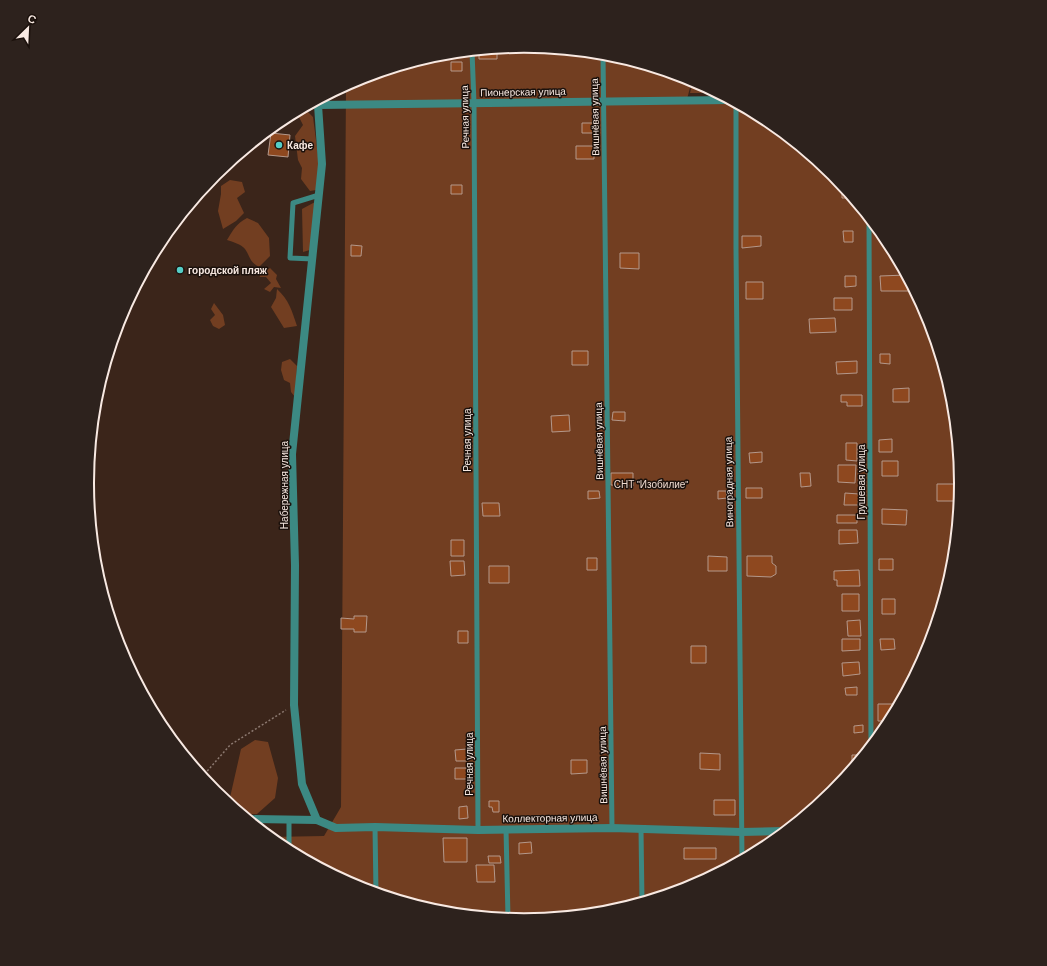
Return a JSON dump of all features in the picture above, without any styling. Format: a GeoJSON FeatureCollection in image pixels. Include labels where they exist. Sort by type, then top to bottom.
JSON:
{"type":"FeatureCollection","features":[{"type":"Feature","properties":{"kind":"street","name":"Пионерская улица"},"geometry":{"type":"LineString","coordinates":[[323,103],[719,100]]}},
{"type":"Feature","properties":{"kind":"street","name":"Набережная улица"},"geometry":{"type":"LineString","coordinates":[[317,106],[322,164],[292,454],[295,565],[294,705],[302,784],[317,820]]}},
{"type":"Feature","properties":{"kind":"street"},"geometry":{"type":"LineString","coordinates":[[256,819],[317,820]]}},
{"type":"Feature","properties":{"kind":"street","name":"Коллекторная улица"},"geometry":{"type":"LineString","coordinates":[[317,820],[336,828],[478,830],[612,828],[742,832],[775,831]]}},
{"type":"Feature","properties":{"kind":"lane","name":"Речная улица"},"geometry":{"type":"LineString","coordinates":[[472,56],[474,103],[478,830]]}},
{"type":"Feature","properties":{"kind":"lane","name":"Вишнёвая улица"},"geometry":{"type":"LineString","coordinates":[[603,60],[612,828]]}},
{"type":"Feature","properties":{"kind":"lane","name":"Виноградная улица"},"geometry":{"type":"LineString","coordinates":[[736,110],[742,853]]}},
{"type":"Feature","properties":{"kind":"lane"},"geometry":{"type":"LineString","coordinates":[[312,259],[290,258],[294,203],[319,195]]}},
{"type":"Feature","properties":{"kind":"lane","name":"Грушевая улица"},"geometry":{"type":"LineString","coordinates":[[869,227],[871,736]]}},
{"type":"Feature","properties":{"kind":"lane"},"geometry":{"type":"LineString","coordinates":[[289,820],[289,843]]}},
{"type":"Feature","properties":{"kind":"lane"},"geometry":{"type":"LineString","coordinates":[[375,828],[376,886]]}},
{"type":"Feature","properties":{"kind":"lane"},"geometry":{"type":"LineString","coordinates":[[506,829],[508,912]]}},
{"type":"Feature","properties":{"kind":"lane"},"geometry":{"type":"LineString","coordinates":[[641,829],[642,896]]}},
{"type":"Feature","properties":{"kind":"path"},"geometry":{"type":"LineString","coordinates":[[206,773],[230,745],[294,705]]}},
{"type":"Feature","properties":{"kind":"green space","name":"СНТ \"Изобилие\""},"geometry":{"type":"Polygon","coordinates":[[[524,53],[552,54],[607,61],[662,76],[690,87],[686,103],[724,103],[762,125],[807,160],[828,179],[865,221],[896,268],[909,293],[921,318],[939,372],[950,427],[953,455],[953,511],[950,539],[939,594],[931,621],[921,648],[896,698],[865,745],[847,767],[807,806],[762,841],[714,869],[688,880],[662,890],[607,905],[552,912],[524,913],[495,912],[440,905],[385,890],[333,869],[279,837],[324,836],[341,807],[346,92],[385,76],[440,61],[495,54],[524,53]]]}},
{"type":"Feature","properties":{"kind":"green space"},"geometry":{"type":"Polygon","coordinates":[[[691,87],[705,93],[690,93],[691,87]]]}},
{"type":"Feature","properties":{"kind":"green space"},"geometry":{"type":"Polygon","coordinates":[[[308,112],[313,117],[319,163],[316,190],[310,191],[301,179],[302,168],[298,160],[295,136],[303,125],[299,117],[308,112]]]}},
{"type":"Feature","properties":{"kind":"green space"},"geometry":{"type":"Polygon","coordinates":[[[230,180],[242,182],[245,192],[237,198],[244,213],[236,221],[223,229],[218,211],[221,186],[230,180]]]}},
{"type":"Feature","properties":{"kind":"green space"},"geometry":{"type":"Polygon","coordinates":[[[315,202],[310,250],[303,252],[302,209],[315,202]]]}},
{"type":"Feature","properties":{"kind":"green space"},"geometry":{"type":"Polygon","coordinates":[[[247,218],[258,223],[269,238],[270,256],[259,267],[252,261],[243,247],[237,243],[227,240],[237,225],[247,218]]]}},
{"type":"Feature","properties":{"kind":"green space"},"geometry":{"type":"Polygon","coordinates":[[[263,267],[264,272],[270,268],[277,275],[276,279],[281,288],[274,287],[270,292],[264,289],[271,283],[266,277],[260,277],[258,272],[263,267]]]}},
{"type":"Feature","properties":{"kind":"green space"},"geometry":{"type":"Polygon","coordinates":[[[277,289],[292,311],[297,326],[284,328],[271,307],[276,298],[277,289]]]}},
{"type":"Feature","properties":{"kind":"green space"},"geometry":{"type":"Polygon","coordinates":[[[214,303],[223,315],[225,325],[219,329],[213,326],[210,320],[215,315],[211,309],[214,303]]]}},
{"type":"Feature","properties":{"kind":"green space"},"geometry":{"type":"Polygon","coordinates":[[[290,359],[297,366],[295,397],[291,392],[290,383],[284,380],[281,370],[282,362],[290,359]]]}},
{"type":"Feature","properties":{"kind":"green space"},"geometry":{"type":"Polygon","coordinates":[[[255,740],[268,742],[278,778],[275,798],[257,814],[250,814],[230,797],[241,749],[255,740]]]}},
{"type":"Feature","properties":{"kind":"building"},"geometry":{"type":"Polygon","coordinates":[[[497,54],[497,59],[479,59],[479,56],[497,54]]]}},
{"type":"Feature","properties":{"kind":"building"},"geometry":{"type":"Polygon","coordinates":[[[451,62],[462,62],[462,71],[451,71],[451,62]]]}},
{"type":"Feature","properties":{"kind":"building"},"geometry":{"type":"Polygon","coordinates":[[[582,123],[594,123],[594,133],[582,133],[582,123]]]}},
{"type":"Feature","properties":{"kind":"building","name":"Кафе"},"geometry":{"type":"Polygon","coordinates":[[[274,133],[290,135],[288,157],[268,155],[271,136],[274,133]]]}},
{"type":"Feature","properties":{"kind":"building"},"geometry":{"type":"Polygon","coordinates":[[[576,146],[594,146],[594,159],[576,159],[576,146]]]}},
{"type":"Feature","properties":{"kind":"building"},"geometry":{"type":"Polygon","coordinates":[[[451,185],[462,185],[462,194],[451,194],[451,185]]]}},
{"type":"Feature","properties":{"kind":"building"},"geometry":{"type":"Polygon","coordinates":[[[843,231],[853,231],[853,242],[844,242],[843,231]]]}},
{"type":"Feature","properties":{"kind":"building"},"geometry":{"type":"Polygon","coordinates":[[[742,236],[761,236],[761,246],[742,248],[742,236]]]}},
{"type":"Feature","properties":{"kind":"building"},"geometry":{"type":"Polygon","coordinates":[[[351,245],[362,246],[361,256],[351,256],[351,245]]]}},
{"type":"Feature","properties":{"kind":"building"},"geometry":{"type":"Polygon","coordinates":[[[620,253],[639,253],[639,269],[620,268],[620,253]]]}},
{"type":"Feature","properties":{"kind":"building"},"geometry":{"type":"Polygon","coordinates":[[[900,275],[908,291],[881,291],[880,276],[900,275]]]}},
{"type":"Feature","properties":{"kind":"building"},"geometry":{"type":"Polygon","coordinates":[[[845,276],[856,276],[856,286],[845,287],[845,276]]]}},
{"type":"Feature","properties":{"kind":"building"},"geometry":{"type":"Polygon","coordinates":[[[746,282],[763,282],[763,299],[746,299],[746,282]]]}},
{"type":"Feature","properties":{"kind":"building"},"geometry":{"type":"Polygon","coordinates":[[[834,298],[852,298],[852,310],[834,310],[834,298]]]}},
{"type":"Feature","properties":{"kind":"building"},"geometry":{"type":"Polygon","coordinates":[[[835,318],[836,332],[810,333],[809,319],[835,318]]]}},
{"type":"Feature","properties":{"kind":"building"},"geometry":{"type":"Polygon","coordinates":[[[572,351],[588,351],[588,365],[572,365],[572,351]]]}},
{"type":"Feature","properties":{"kind":"building"},"geometry":{"type":"Polygon","coordinates":[[[880,354],[890,354],[890,364],[880,363],[880,354]]]}},
{"type":"Feature","properties":{"kind":"building"},"geometry":{"type":"Polygon","coordinates":[[[857,361],[857,373],[837,374],[836,362],[857,361]]]}},
{"type":"Feature","properties":{"kind":"building"},"geometry":{"type":"Polygon","coordinates":[[[909,388],[909,402],[893,402],[893,389],[909,388]]]}},
{"type":"Feature","properties":{"kind":"building"},"geometry":{"type":"Polygon","coordinates":[[[841,395],[862,395],[862,406],[847,406],[847,402],[841,402],[841,395]]]}},
{"type":"Feature","properties":{"kind":"building"},"geometry":{"type":"Polygon","coordinates":[[[613,412],[625,412],[625,421],[612,420],[613,412]]]}},
{"type":"Feature","properties":{"kind":"building"},"geometry":{"type":"Polygon","coordinates":[[[569,415],[570,431],[552,432],[551,416],[569,415]]]}},
{"type":"Feature","properties":{"kind":"building"},"geometry":{"type":"Polygon","coordinates":[[[892,439],[892,452],[879,452],[879,440],[892,439]]]}},
{"type":"Feature","properties":{"kind":"building"},"geometry":{"type":"Polygon","coordinates":[[[846,443],[857,443],[857,461],[846,460],[846,443]]]}},
{"type":"Feature","properties":{"kind":"building"},"geometry":{"type":"Polygon","coordinates":[[[762,452],[762,462],[750,463],[749,453],[762,452]]]}},
{"type":"Feature","properties":{"kind":"building"},"geometry":{"type":"Polygon","coordinates":[[[882,461],[898,461],[898,476],[882,476],[882,461]]]}},
{"type":"Feature","properties":{"kind":"building"},"geometry":{"type":"Polygon","coordinates":[[[838,465],[856,465],[855,483],[838,482],[838,465]]]}},
{"type":"Feature","properties":{"kind":"building"},"geometry":{"type":"Polygon","coordinates":[[[611,473],[633,473],[633,486],[611,485],[611,473]]]}},
{"type":"Feature","properties":{"kind":"building"},"geometry":{"type":"Polygon","coordinates":[[[800,473],[810,473],[811,486],[801,487],[800,473]]]}},
{"type":"Feature","properties":{"kind":"building"},"geometry":{"type":"Polygon","coordinates":[[[937,484],[954,484],[953,501],[937,501],[937,484]]]}},
{"type":"Feature","properties":{"kind":"building"},"geometry":{"type":"Polygon","coordinates":[[[746,488],[762,488],[762,498],[746,498],[746,488]]]}},
{"type":"Feature","properties":{"kind":"building"},"geometry":{"type":"Polygon","coordinates":[[[588,491],[599,491],[600,498],[588,499],[588,491]]]}},
{"type":"Feature","properties":{"kind":"building"},"geometry":{"type":"Polygon","coordinates":[[[718,491],[726,491],[727,498],[718,499],[718,491]]]}},
{"type":"Feature","properties":{"kind":"building"},"geometry":{"type":"Polygon","coordinates":[[[845,493],[859,494],[858,505],[844,505],[845,493]]]}},
{"type":"Feature","properties":{"kind":"building"},"geometry":{"type":"Polygon","coordinates":[[[482,503],[499,503],[500,516],[483,516],[482,503]]]}},
{"type":"Feature","properties":{"kind":"building"},"geometry":{"type":"Polygon","coordinates":[[[882,509],[907,510],[906,525],[882,524],[882,509]]]}},
{"type":"Feature","properties":{"kind":"building"},"geometry":{"type":"Polygon","coordinates":[[[837,515],[857,515],[857,523],[837,523],[837,515]]]}},
{"type":"Feature","properties":{"kind":"building"},"geometry":{"type":"Polygon","coordinates":[[[839,530],[857,530],[858,543],[839,544],[839,530]]]}},
{"type":"Feature","properties":{"kind":"building"},"geometry":{"type":"Polygon","coordinates":[[[451,540],[464,540],[464,556],[451,556],[451,540]]]}},
{"type":"Feature","properties":{"kind":"building"},"geometry":{"type":"Polygon","coordinates":[[[708,556],[727,557],[727,571],[708,571],[708,556]]]}},
{"type":"Feature","properties":{"kind":"building"},"geometry":{"type":"Polygon","coordinates":[[[747,556],[772,556],[772,563],[776,566],[776,574],[771,577],[747,576],[747,556]]]}},
{"type":"Feature","properties":{"kind":"building"},"geometry":{"type":"Polygon","coordinates":[[[587,558],[597,558],[597,570],[587,570],[587,558]]]}},
{"type":"Feature","properties":{"kind":"building"},"geometry":{"type":"Polygon","coordinates":[[[879,559],[893,559],[893,570],[879,570],[879,559]]]}},
{"type":"Feature","properties":{"kind":"building"},"geometry":{"type":"Polygon","coordinates":[[[450,561],[464,561],[465,575],[451,576],[450,561]]]}},
{"type":"Feature","properties":{"kind":"building"},"geometry":{"type":"Polygon","coordinates":[[[489,566],[509,566],[509,583],[489,583],[489,566]]]}},
{"type":"Feature","properties":{"kind":"building"},"geometry":{"type":"Polygon","coordinates":[[[859,570],[860,586],[837,586],[837,580],[834,580],[834,571],[859,570]]]}},
{"type":"Feature","properties":{"kind":"building"},"geometry":{"type":"Polygon","coordinates":[[[842,594],[859,594],[859,611],[842,611],[842,594]]]}},
{"type":"Feature","properties":{"kind":"building"},"geometry":{"type":"Polygon","coordinates":[[[882,599],[895,599],[895,614],[882,614],[882,599]]]}},
{"type":"Feature","properties":{"kind":"building"},"geometry":{"type":"Polygon","coordinates":[[[354,616],[367,616],[366,632],[354,632],[354,629],[341,629],[341,618],[354,619],[354,616]]]}},
{"type":"Feature","properties":{"kind":"building"},"geometry":{"type":"Polygon","coordinates":[[[860,620],[861,636],[848,636],[847,621],[860,620]]]}},
{"type":"Feature","properties":{"kind":"building"},"geometry":{"type":"Polygon","coordinates":[[[458,631],[468,631],[468,643],[458,643],[458,631]]]}},
{"type":"Feature","properties":{"kind":"building"},"geometry":{"type":"Polygon","coordinates":[[[842,639],[860,639],[860,650],[842,651],[842,639]]]}},
{"type":"Feature","properties":{"kind":"building"},"geometry":{"type":"Polygon","coordinates":[[[880,639],[894,639],[895,649],[881,650],[880,639]]]}},
{"type":"Feature","properties":{"kind":"building"},"geometry":{"type":"Polygon","coordinates":[[[691,646],[706,646],[706,663],[691,663],[691,646]]]}},
{"type":"Feature","properties":{"kind":"building"},"geometry":{"type":"Polygon","coordinates":[[[859,662],[860,674],[843,676],[842,663],[859,662]]]}},
{"type":"Feature","properties":{"kind":"building"},"geometry":{"type":"Polygon","coordinates":[[[857,687],[857,695],[846,695],[845,688],[857,687]]]}},
{"type":"Feature","properties":{"kind":"building"},"geometry":{"type":"Polygon","coordinates":[[[878,704],[892,704],[882,721],[878,721],[878,704]]]}},
{"type":"Feature","properties":{"kind":"building"},"geometry":{"type":"Polygon","coordinates":[[[863,725],[863,732],[854,733],[854,726],[863,725]]]}},
{"type":"Feature","properties":{"kind":"building"},"geometry":{"type":"Polygon","coordinates":[[[467,749],[467,761],[456,761],[455,750],[467,749]]]}},
{"type":"Feature","properties":{"kind":"building"},"geometry":{"type":"Polygon","coordinates":[[[700,753],[720,754],[720,770],[700,769],[700,753]]]}},
{"type":"Feature","properties":{"kind":"building"},"geometry":{"type":"Polygon","coordinates":[[[852,755],[857,755],[852,761],[852,755]]]}},
{"type":"Feature","properties":{"kind":"building"},"geometry":{"type":"Polygon","coordinates":[[[571,760],[587,760],[587,773],[571,774],[571,760]]]}},
{"type":"Feature","properties":{"kind":"building"},"geometry":{"type":"Polygon","coordinates":[[[455,768],[468,768],[468,779],[455,779],[455,768]]]}},
{"type":"Feature","properties":{"kind":"building"},"geometry":{"type":"Polygon","coordinates":[[[714,800],[735,800],[735,815],[714,815],[714,800]]]}},
{"type":"Feature","properties":{"kind":"building"},"geometry":{"type":"Polygon","coordinates":[[[489,801],[499,801],[499,812],[493,812],[492,807],[489,807],[489,801]]]}},
{"type":"Feature","properties":{"kind":"building"},"geometry":{"type":"Polygon","coordinates":[[[467,806],[468,818],[459,819],[459,807],[467,806]]]}},
{"type":"Feature","properties":{"kind":"building"},"geometry":{"type":"Polygon","coordinates":[[[443,838],[467,838],[467,862],[444,862],[443,838]]]}},
{"type":"Feature","properties":{"kind":"building"},"geometry":{"type":"Polygon","coordinates":[[[531,842],[532,853],[519,854],[519,843],[531,842]]]}},
{"type":"Feature","properties":{"kind":"building"},"geometry":{"type":"Polygon","coordinates":[[[684,848],[716,848],[716,859],[684,859],[684,848]]]}},
{"type":"Feature","properties":{"kind":"building"},"geometry":{"type":"Polygon","coordinates":[[[488,856],[500,856],[501,863],[489,863],[488,856]]]}},
{"type":"Feature","properties":{"kind":"building"},"geometry":{"type":"Polygon","coordinates":[[[476,865],[494,865],[495,882],[477,882],[476,865]]]}},
{"type":"Feature","properties":{"kind":"place","name":"Кафе"},"geometry":{"type":"Point","coordinates":[279,145]}},
{"type":"Feature","properties":{"kind":"place","name":"городской пляж"},"geometry":{"type":"Point","coordinates":[180,270]}}]}
